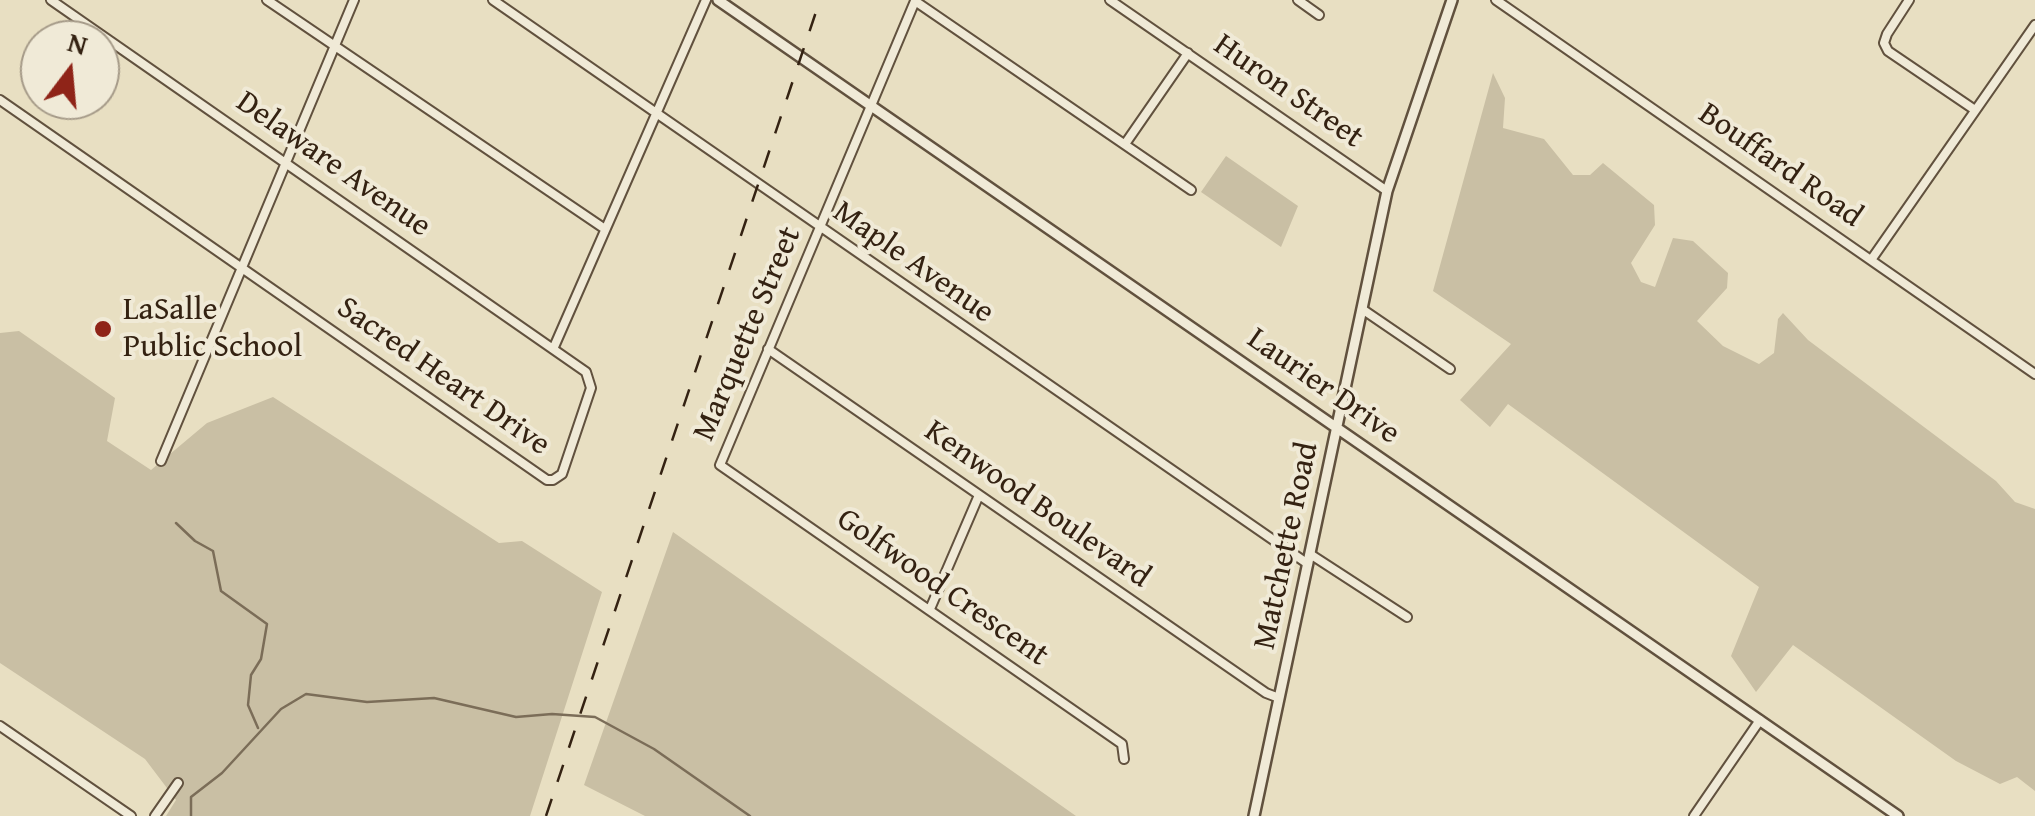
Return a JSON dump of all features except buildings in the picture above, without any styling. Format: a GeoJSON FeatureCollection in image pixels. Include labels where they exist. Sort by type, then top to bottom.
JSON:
{"type":"FeatureCollection","features":[{"type":"Feature","properties":{"kind":"street","name":"Delaware Avenue"},"geometry":{"type":"LineString","coordinates":[[51,0],[586,372]]}},
{"type":"Feature","properties":{"kind":"street"},"geometry":{"type":"LineString","coordinates":[[266,0],[604,229]]}},
{"type":"Feature","properties":{"kind":"street"},"geometry":{"type":"LineString","coordinates":[[161,462],[354,0]]}},
{"type":"Feature","properties":{"kind":"street","name":"Maple Avenue"},"geometry":{"type":"LineString","coordinates":[[492,0],[819,228],[1309,559],[1407,617]]}},
{"type":"Feature","properties":{"kind":"street"},"geometry":{"type":"LineString","coordinates":[[554,347],[706,0]]}},
{"type":"Feature","properties":{"kind":"street","name":"Laurier Drive"},"geometry":{"type":"LineString","coordinates":[[718,0],[1898,816]]}},
{"type":"Feature","properties":{"kind":"street","name":"Huron Street"},"geometry":{"type":"LineString","coordinates":[[1110,0],[1387,191]]}},
{"type":"Feature","properties":{"kind":"street"},"geometry":{"type":"LineString","coordinates":[[1298,0],[1319,15]]}},
{"type":"Feature","properties":{"kind":"street","name":"Matchette Road"},"geometry":{"type":"LineString","coordinates":[[1254,816],[1387,191],[1452,0]]}},
{"type":"Feature","properties":{"kind":"street","name":"Bouffard Road"},"geometry":{"type":"LineString","coordinates":[[1496,0],[2035,374]]}},
{"type":"Feature","properties":{"kind":"street"},"geometry":{"type":"LineString","coordinates":[[1910,0],[1886,34],[1888,52],[1975,110]]}},
{"type":"Feature","properties":{"kind":"street"},"geometry":{"type":"LineString","coordinates":[[915,1],[1191,190]]}},
{"type":"Feature","properties":{"kind":"street","name":"Marquette Street"},"geometry":{"type":"LineString","coordinates":[[720,465],[915,1]]}},
{"type":"Feature","properties":{"kind":"street"},"geometry":{"type":"LineString","coordinates":[[1870,260],[2035,24]]}},
{"type":"Feature","properties":{"kind":"street"},"geometry":{"type":"LineString","coordinates":[[1125,144],[1188,53]]}},
{"type":"Feature","properties":{"kind":"street","name":"Sacred Heart Drive"},"geometry":{"type":"LineString","coordinates":[[0,100],[547,480],[562,474],[591,388],[586,372]]}},
{"type":"Feature","properties":{"kind":"street"},"geometry":{"type":"LineString","coordinates":[[1362,309],[1450,369]]}},
{"type":"Feature","properties":{"kind":"street","name":"Kenwood Boulevard"},"geometry":{"type":"LineString","coordinates":[[768,349],[1272,697],[1279,698]]}},
{"type":"Feature","properties":{"kind":"street","name":"Golfwood Crescent"},"geometry":{"type":"LineString","coordinates":[[720,465],[1122,744],[1124,759]]}},
{"type":"Feature","properties":{"kind":"street"},"geometry":{"type":"LineString","coordinates":[[930,609],[979,495]]}},
{"type":"Feature","properties":{"kind":"street"},"geometry":{"type":"LineString","coordinates":[[1694,816],[1760,720]]}},
{"type":"Feature","properties":{"kind":"street"},"geometry":{"type":"LineString","coordinates":[[0,726],[131,816]]}},
{"type":"Feature","properties":{"kind":"street"},"geometry":{"type":"LineString","coordinates":[[155,816],[178,783]]}},
{"type":"Feature","properties":{"kind":"shaded area"},"geometry":{"type":"Polygon","coordinates":[[[1493,73],[1505,98],[1503,128],[1544,139],[1573,175],[1590,175],[1603,163],[1654,205],[1655,225],[1631,263],[1641,282],[1655,287],[1673,238],[1693,241],[1728,273],[1727,288],[1697,321],[1723,346],[1759,364],[1774,353],[1778,319],[1783,313],[1808,340],[1996,481],[2015,502],[2035,509],[2035,791],[2017,777],[2000,784],[1956,761],[1793,645],[1756,692],[1731,656],[1759,587],[1508,404],[1490,427],[1460,400],[1511,344],[1433,291],[1493,73]]]}},
{"type":"Feature","properties":{"kind":"shaded area"},"geometry":{"type":"Polygon","coordinates":[[[1226,156],[1298,206],[1281,247],[1201,192],[1226,156]]]}},
{"type":"Feature","properties":{"kind":"shaded area"},"geometry":{"type":"Polygon","coordinates":[[[19,331],[115,398],[107,441],[151,470],[207,423],[273,397],[499,543],[522,541],[602,592],[530,816],[166,816],[176,800],[145,759],[0,663],[0,333],[19,331]]]}},
{"type":"Feature","properties":{"kind":"shaded area"},"geometry":{"type":"Polygon","coordinates":[[[673,532],[1076,816],[645,816],[584,785],[673,532]]]}},
{"type":"Feature","properties":{"kind":"waterway"},"geometry":{"type":"LineString","coordinates":[[176,523],[213,551],[221,591],[267,624],[261,659],[251,675],[248,705],[258,728]]}},
{"type":"Feature","properties":{"kind":"waterway"},"geometry":{"type":"LineString","coordinates":[[191,816],[191,797],[222,773],[281,709],[306,694],[367,702],[434,698],[516,717],[595,717],[654,749],[750,816]]}},
{"type":"Feature","properties":{"kind":"railway"},"geometry":{"type":"LineString","coordinates":[[546,816],[820,0]]}},
{"type":"Feature","properties":{"kind":"place","name":"LaSalle Public School"},"geometry":{"type":"Point","coordinates":[103,329]}}]}
